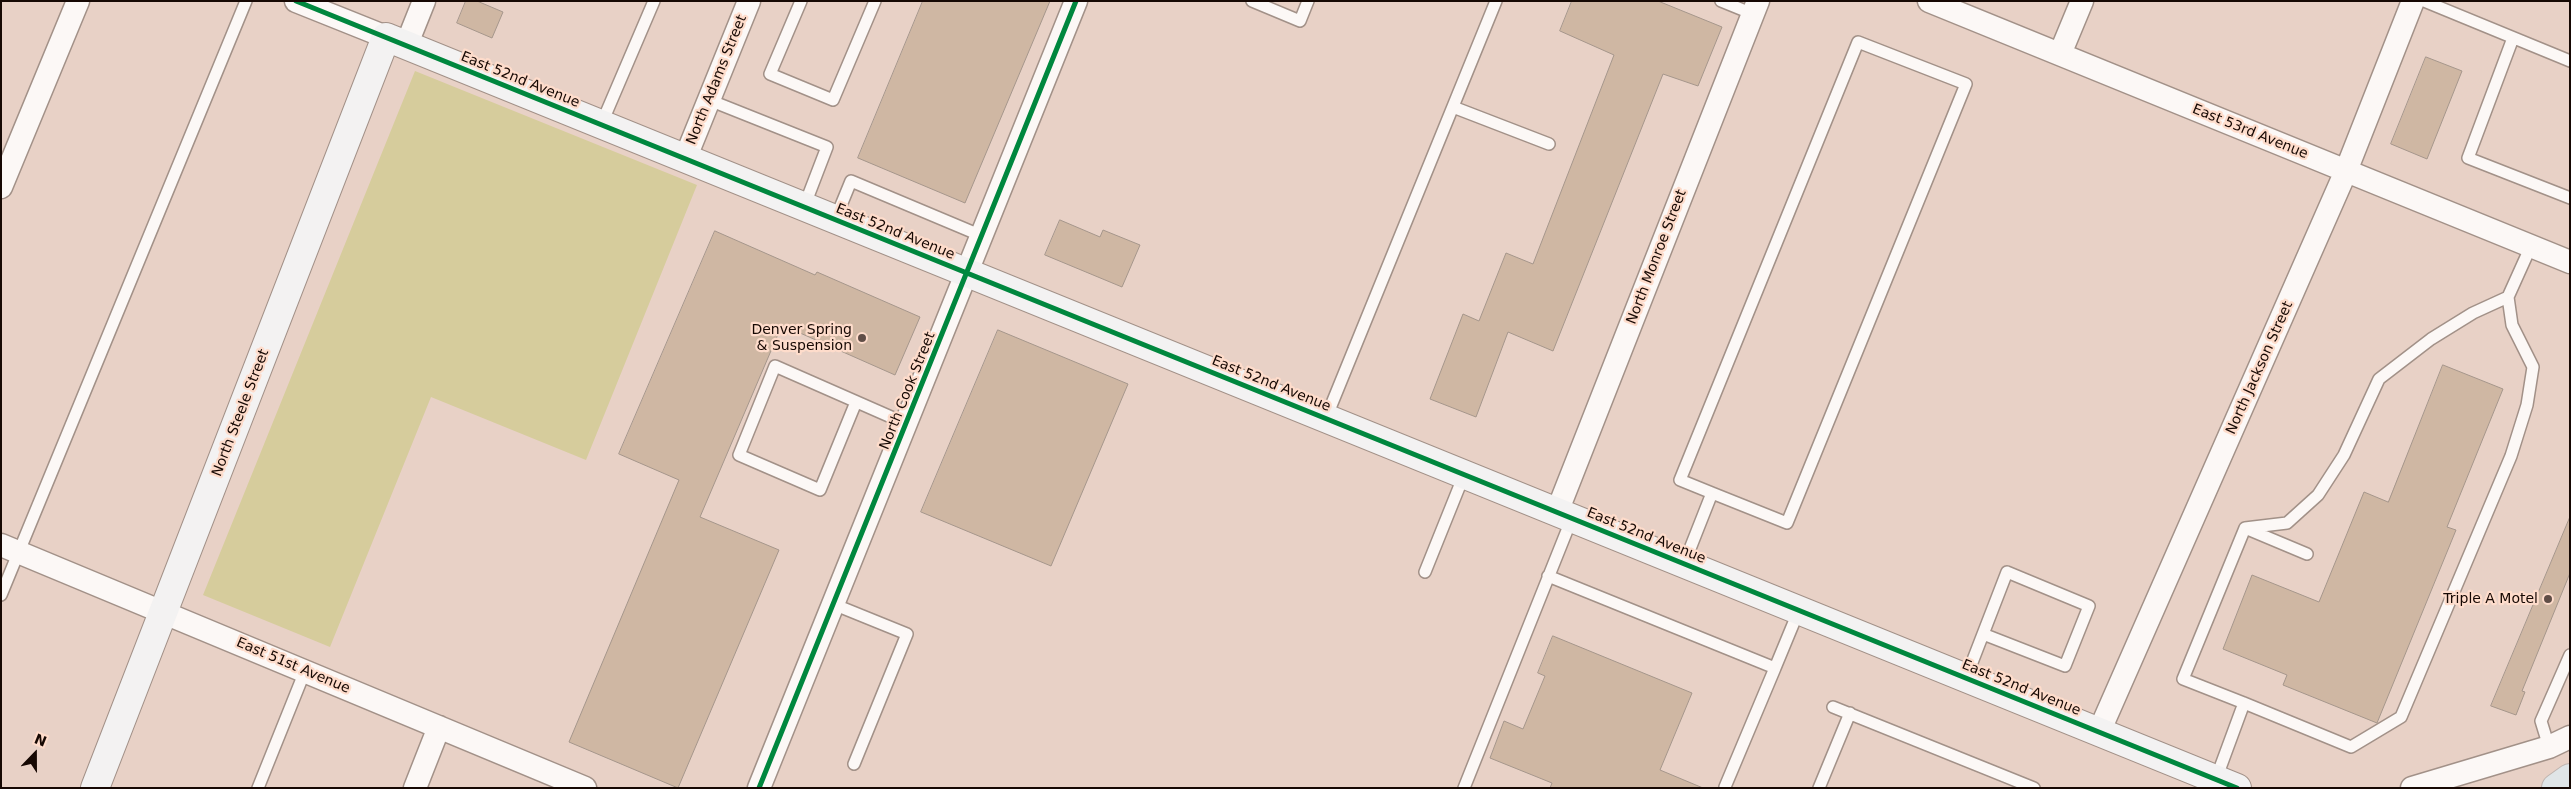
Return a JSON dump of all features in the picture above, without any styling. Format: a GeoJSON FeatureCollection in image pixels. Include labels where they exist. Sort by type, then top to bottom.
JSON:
{"type":"FeatureCollection","features":[{"type":"Feature","properties":{"kind":"highway"},"geometry":{"type":"LineString","coordinates":[[2556,788],[2570,778]]}},
{"type":"Feature","properties":{"kind":"street"},"geometry":{"type":"LineString","coordinates":[[1,187],[78,1]]}},
{"type":"Feature","properties":{"kind":"street","name":"East 52nd Avenue"},"geometry":{"type":"LineString","coordinates":[[296,1],[2227,784]]}},
{"type":"Feature","properties":{"kind":"street","name":"North Steele Street"},"geometry":{"type":"LineString","coordinates":[[95,788],[164,612],[396,42],[424,1]]}},
{"type":"Feature","properties":{"kind":"street","name":"North Adams Street"},"geometry":{"type":"LineString","coordinates":[[685,159],[749,1]]}},
{"type":"Feature","properties":{"kind":"street","name":"North Cook Street"},"geometry":{"type":"LineString","coordinates":[[759,788],[1076,1]]}},
{"type":"Feature","properties":{"kind":"street","name":"East 53rd Avenue"},"geometry":{"type":"LineString","coordinates":[[1929,1],[2570,262]]}},
{"type":"Feature","properties":{"kind":"street"},"geometry":{"type":"LineString","coordinates":[[2060,54],[2082,1]]}},
{"type":"Feature","properties":{"kind":"street","name":"North Jackson Street"},"geometry":{"type":"LineString","coordinates":[[2099,732],[2346,171],[2413,1]]}},
{"type":"Feature","properties":{"kind":"street","name":"North Monroe Street"},"geometry":{"type":"LineString","coordinates":[[1564,515],[1755,8]]}},
{"type":"Feature","properties":{"kind":"street","name":"East 51st Avenue"},"geometry":{"type":"LineString","coordinates":[[10,549],[585,788]]}},
{"type":"Feature","properties":{"kind":"street"},"geometry":{"type":"LineString","coordinates":[[415,788],[439,727]]}},
{"type":"Feature","properties":{"kind":"street"},"geometry":{"type":"LineString","coordinates":[[2412,788],[2550,747],[2570,737]]}},
{"type":"Feature","properties":{"kind":"lane"},"geometry":{"type":"LineString","coordinates":[[1,594],[10,549],[246,1]]}},
{"type":"Feature","properties":{"kind":"lane"},"geometry":{"type":"LineString","coordinates":[[601,125],[654,1]]}},
{"type":"Feature","properties":{"kind":"lane"},"geometry":{"type":"LineString","coordinates":[[801,1],[770,74],[833,100],[875,1]]}},
{"type":"Feature","properties":{"kind":"lane"},"geometry":{"type":"LineString","coordinates":[[1252,1],[1300,21],[1308,1]]}},
{"type":"Feature","properties":{"kind":"lane"},"geometry":{"type":"LineString","coordinates":[[1326,418],[1496,1]]}},
{"type":"Feature","properties":{"kind":"lane"},"geometry":{"type":"LineString","coordinates":[[1721,1],[1755,8]]}},
{"type":"Feature","properties":{"kind":"lane"},"geometry":{"type":"LineString","coordinates":[[2424,1],[2570,61]]}},
{"type":"Feature","properties":{"kind":"lane"},"geometry":{"type":"LineString","coordinates":[[2513,38],[2468,158],[2570,198]]}},
{"type":"Feature","properties":{"kind":"lane"},"geometry":{"type":"LineString","coordinates":[[1858,42],[1966,84],[1787,523],[1712,493],[1680,480],[1858,42]]}},
{"type":"Feature","properties":{"kind":"lane"},"geometry":{"type":"LineString","coordinates":[[709,100],[827,147],[804,207]]}},
{"type":"Feature","properties":{"kind":"lane"},"geometry":{"type":"LineString","coordinates":[[1453,107],[1549,144]]}},
{"type":"Feature","properties":{"kind":"lane"},"geometry":{"type":"LineString","coordinates":[[835,220],[851,181],[982,236]]}},
{"type":"Feature","properties":{"kind":"lane"},"geometry":{"type":"LineString","coordinates":[[2245,528],[2183,679],[2351,747],[2401,717],[2511,456],[2527,405],[2533,367],[2512,325],[2508,297],[2531,246]]}},
{"type":"Feature","properties":{"kind":"lane"},"geometry":{"type":"LineString","coordinates":[[2245,528],[2287,523],[2318,494],[2344,456],[2379,379],[2431,339],[2473,313],[2508,297]]}},
{"type":"Feature","properties":{"kind":"lane"},"geometry":{"type":"LineString","coordinates":[[856,402],[820,490],[739,455],[775,366],[907,424]]}},
{"type":"Feature","properties":{"kind":"lane"},"geometry":{"type":"LineString","coordinates":[[1425,572],[1464,475]]}},
{"type":"Feature","properties":{"kind":"lane"},"geometry":{"type":"LineString","coordinates":[[1684,564],[1712,493]]}},
{"type":"Feature","properties":{"kind":"lane"},"geometry":{"type":"LineString","coordinates":[[1464,788],[1548,576],[1564,515]]}},
{"type":"Feature","properties":{"kind":"lane"},"geometry":{"type":"LineString","coordinates":[[2245,528],[2307,554]]}},
{"type":"Feature","properties":{"kind":"lane"},"geometry":{"type":"LineString","coordinates":[[1966,678],[1983,634],[2007,572],[2089,606],[2065,666],[1983,634]]}},
{"type":"Feature","properties":{"kind":"lane"},"geometry":{"type":"LineString","coordinates":[[1548,576],[1775,668]]}},
{"type":"Feature","properties":{"kind":"lane"},"geometry":{"type":"LineString","coordinates":[[833,604],[907,634],[854,764]]}},
{"type":"Feature","properties":{"kind":"lane"},"geometry":{"type":"LineString","coordinates":[[1725,787],[1799,610]]}},
{"type":"Feature","properties":{"kind":"lane"},"geometry":{"type":"LineString","coordinates":[[2550,747],[2540,721],[2569,660]]}},
{"type":"Feature","properties":{"kind":"lane"},"geometry":{"type":"LineString","coordinates":[[258,788],[305,671]]}},
{"type":"Feature","properties":{"kind":"lane"},"geometry":{"type":"LineString","coordinates":[[2227,784],[2244,703]]}},
{"type":"Feature","properties":{"kind":"lane"},"geometry":{"type":"LineString","coordinates":[[1833,706],[2034,788]]}},
{"type":"Feature","properties":{"kind":"lane"},"geometry":{"type":"LineString","coordinates":[[1819,788],[1850,713]]}},
{"type":"Feature","properties":{"kind":"shaded area"},"geometry":{"type":"Polygon","coordinates":[[[415,71],[697,185],[586,460],[431,397],[330,647],[203,595],[415,71]]]}},
{"type":"Feature","properties":{"kind":"building"},"geometry":{"type":"Polygon","coordinates":[[[466,1],[477,1],[503,12],[492,38],[457,23],[466,1]]]}},
{"type":"Feature","properties":{"kind":"building"},"geometry":{"type":"Polygon","coordinates":[[[923,1],[1050,1],[965,203],[858,158],[923,1]]]}},
{"type":"Feature","properties":{"kind":"building"},"geometry":{"type":"Polygon","coordinates":[[[1572,1],[1658,1],[1722,27],[1698,86],[1663,74],[1553,351],[1508,332],[1476,417],[1430,399],[1463,314],[1479,321],[1506,253],[1533,264],[1614,55],[1560,31],[1572,1]]]}},
{"type":"Feature","properties":{"kind":"building"},"geometry":{"type":"Polygon","coordinates":[[[2426,57],[2462,71],[2427,159],[2391,144],[2426,57]]]}},
{"type":"Feature","properties":{"kind":"building"},"geometry":{"type":"Polygon","coordinates":[[[1060,220],[1100,237],[1103,230],[1140,245],[1122,287],[1045,255],[1060,220]]]}},
{"type":"Feature","properties":{"kind":"building"},"geometry":{"type":"Polygon","coordinates":[[[715,231],[815,275],[817,272],[920,317],[895,375],[782,325],[700,517],[779,550],[678,788],[569,742],[679,480],[619,454],[715,231]]]}},
{"type":"Feature","properties":{"kind":"building"},"geometry":{"type":"Polygon","coordinates":[[[998,330],[1128,384],[1051,566],[921,512],[998,330]]]}},
{"type":"Feature","properties":{"kind":"building"},"geometry":{"type":"Polygon","coordinates":[[[2443,365],[2503,389],[2447,527],[2456,530],[2377,723],[2283,685],[2287,675],[2223,649],[2252,575],[2319,602],[2364,492],[2388,502],[2443,365]]]}},
{"type":"Feature","properties":{"kind":"building","name":"Triple A Motel"},"geometry":{"type":"Polygon","coordinates":[[[2570,517],[2570,573],[2522,691],[2525,692],[2516,715],[2491,706],[2570,517]]]}},
{"type":"Feature","properties":{"kind":"building"},"geometry":{"type":"Polygon","coordinates":[[[1553,636],[1692,693],[1660,770],[1703,788],[1550,788],[1552,783],[1490,758],[1504,721],[1523,729],[1545,676],[1538,673],[1553,636]]]}},
{"type":"Feature","properties":{"kind":"cycle path"},"geometry":{"type":"LineString","coordinates":[[296,1],[2237,788]]}},
{"type":"Feature","properties":{"kind":"cycle path"},"geometry":{"type":"LineString","coordinates":[[759,788],[1076,1]]}},
{"type":"Feature","properties":{"kind":"place","name":"Denver Spring & Suspension"},"geometry":{"type":"Point","coordinates":[862,338]}},
{"type":"Feature","properties":{"kind":"place","name":"Triple A Motel"},"geometry":{"type":"Point","coordinates":[2548,599]}}]}
